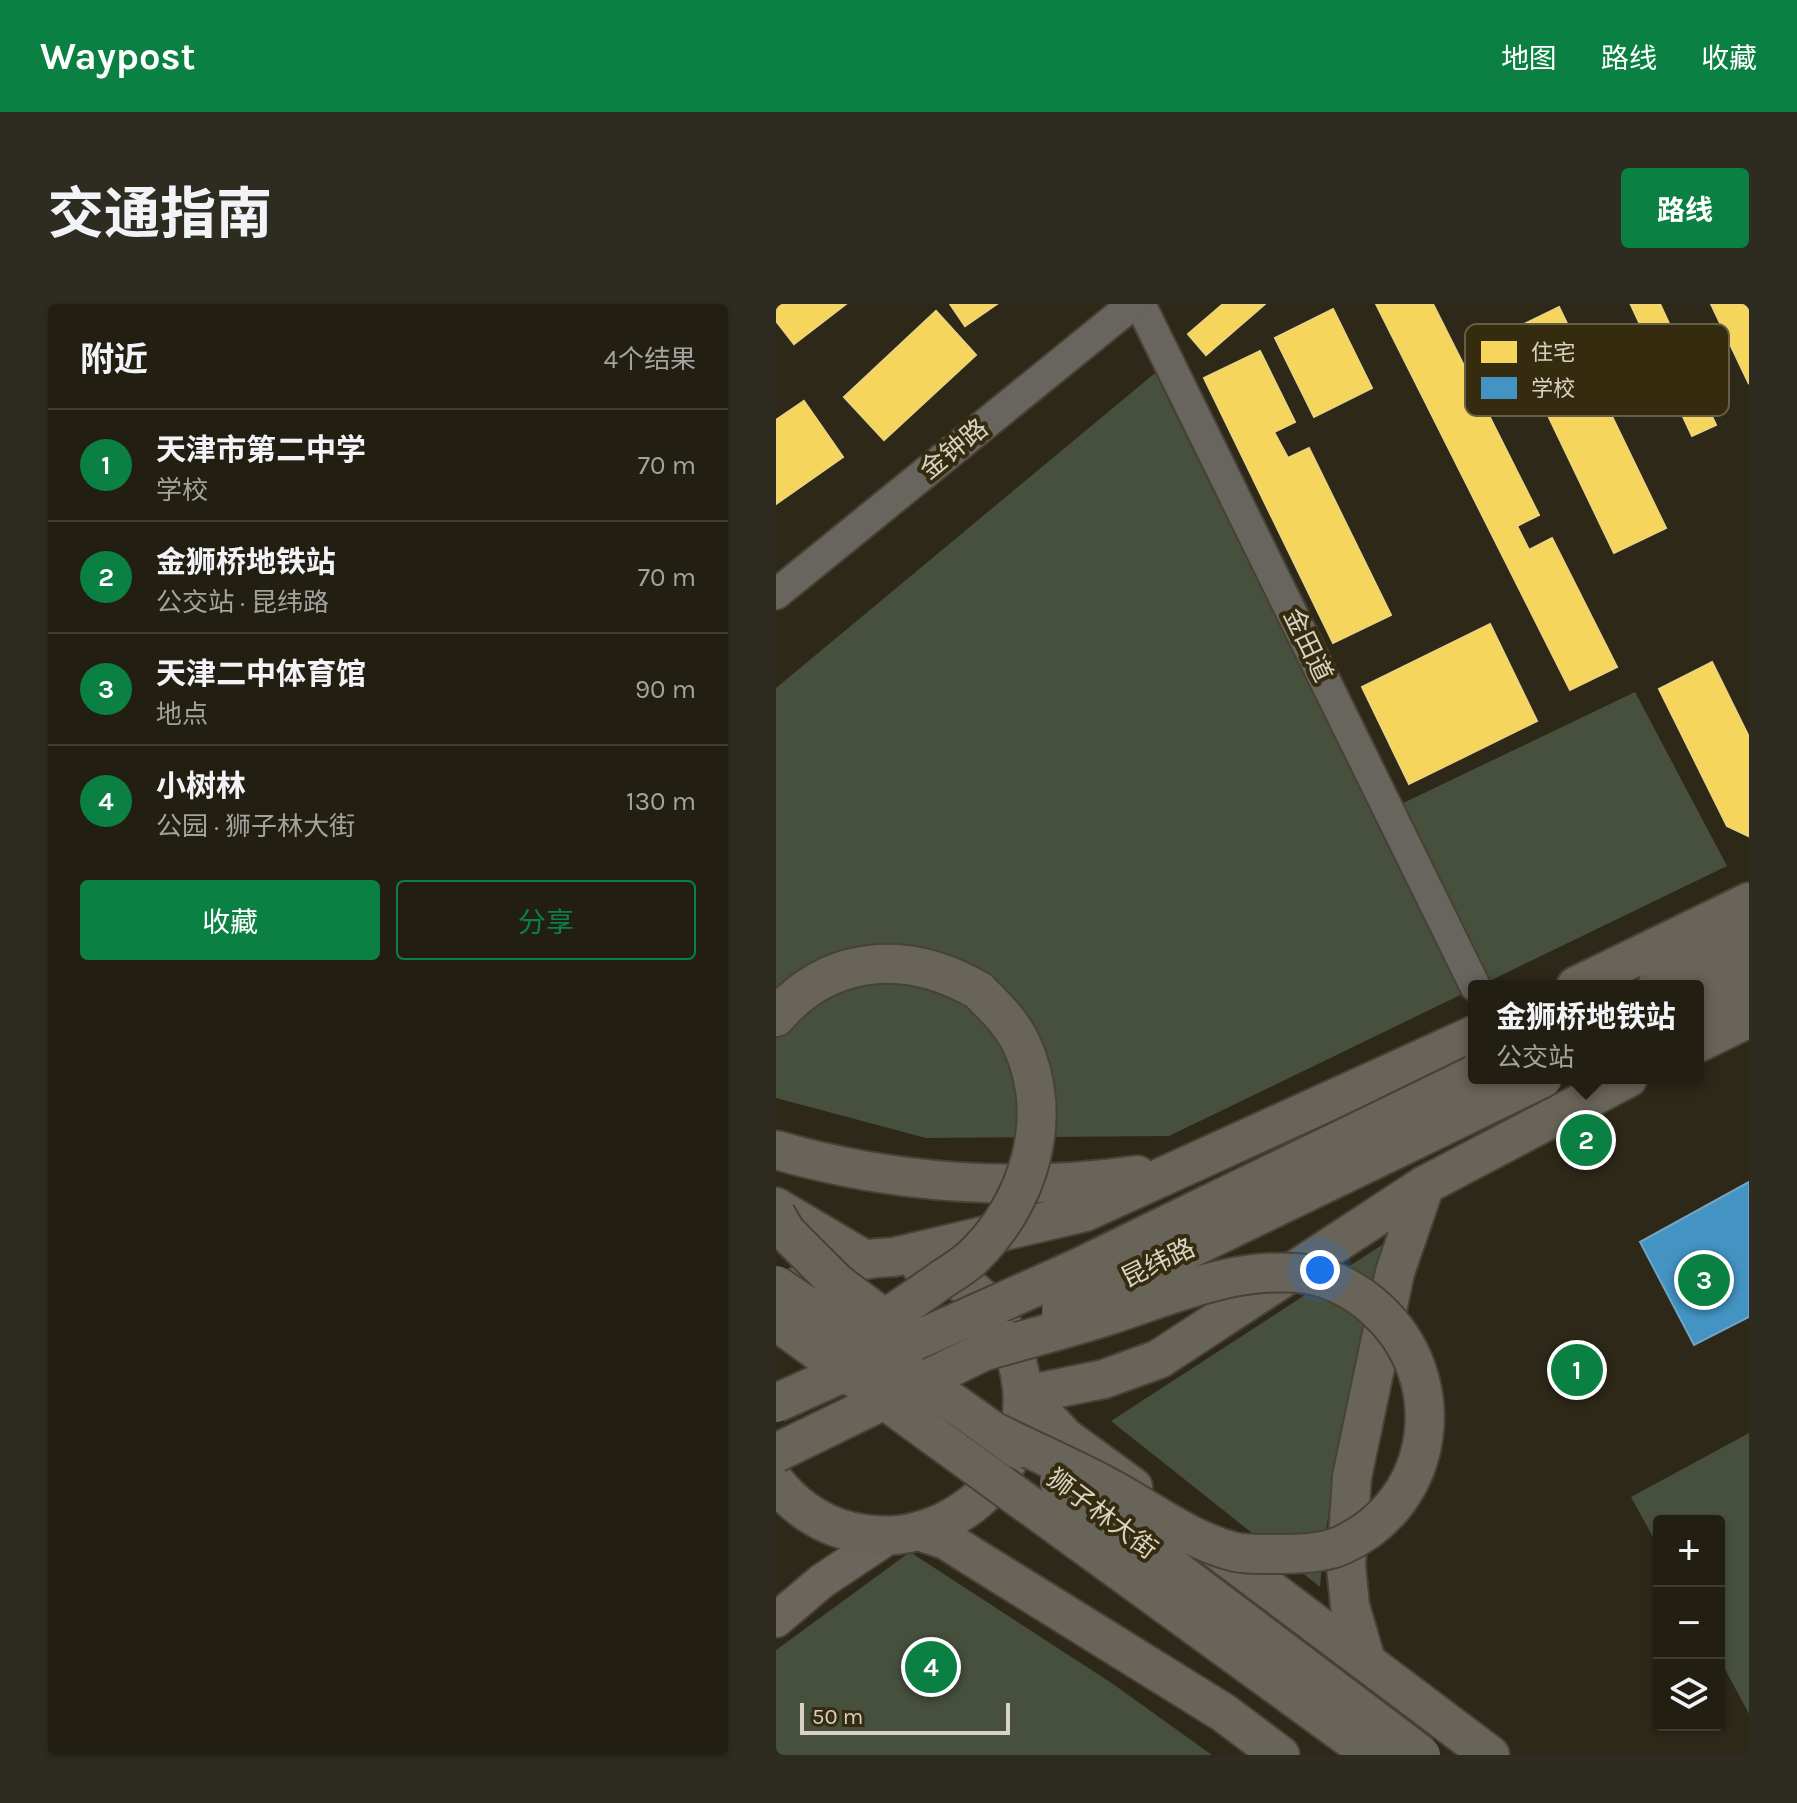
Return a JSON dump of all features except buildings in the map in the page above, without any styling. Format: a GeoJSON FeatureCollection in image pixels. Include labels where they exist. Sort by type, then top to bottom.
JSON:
{"type":"FeatureCollection","features":[{"type":"Feature","properties":{"kind":"main road"},"geometry":{"type":"LineString","coordinates":[[1588,980],[1749,902]]}},
{"type":"Feature","properties":{"kind":"main road"},"geometry":{"type":"LineString","coordinates":[[1669,980],[1749,941]]}},
{"type":"Feature","properties":{"kind":"main road"},"geometry":{"type":"LineString","coordinates":[[776,1017],[789,1002],[821,980],[853,969],[887,963],[939,970],[979,991],[1001,1013],[1020,1041],[1037,1103],[1036,1131],[1023,1188],[991,1237],[969,1261],[914,1302],[799,1374],[776,1393]]}},
{"type":"Feature","properties":{"kind":"main road"},"geometry":{"type":"LineString","coordinates":[[1704,1000],[1749,978]]}},
{"type":"Feature","properties":{"kind":"main road"},"geometry":{"type":"LineString","coordinates":[[1704,1040],[1749,1018]]}},
{"type":"Feature","properties":{"kind":"main road"},"geometry":{"type":"LineString","coordinates":[[776,1305],[823,1270],[865,1266],[1085,1212],[1468,1038]]}},
{"type":"Feature","properties":{"kind":"main road","name":"昆纬路"},"geometry":{"type":"LineString","coordinates":[[776,1403],[1078,1268],[1468,1078]]}},
{"type":"Feature","properties":{"kind":"main road","name":"昆纬路"},"geometry":{"type":"LineString","coordinates":[[776,1453],[1094,1294],[1531,1084]]}},
{"type":"Feature","properties":{"kind":"main road"},"geometry":{"type":"LineString","coordinates":[[1025,1395],[1104,1379],[1159,1359],[1425,1185],[1617,1084]]}},
{"type":"Feature","properties":{"kind":"main road"},"geometry":{"type":"LineString","coordinates":[[776,1150],[838,1167],[1003,1184],[1073,1184],[1175,1170]]}},
{"type":"Feature","properties":{"kind":"main road"},"geometry":{"type":"LineString","coordinates":[[1366,1661],[1350,1606],[1346,1566],[1352,1477],[1395,1272],[1425,1185]]}},
{"type":"Feature","properties":{"kind":"main road"},"geometry":{"type":"LineString","coordinates":[[776,1207],[865,1266],[1107,1486]]}},
{"type":"Feature","properties":{"kind":"main road"},"geometry":{"type":"LineString","coordinates":[[776,1215],[786,1232],[865,1266],[955,1276],[987,1302],[1007,1333],[1025,1395],[1019,1437],[1008,1464],[990,1489],[953,1516],[904,1534],[822,1581],[776,1620]]}},
{"type":"Feature","properties":{"kind":"main road"},"geometry":{"type":"LineString","coordinates":[[865,1266],[963,1406]]}},
{"type":"Feature","properties":{"kind":"main road"},"geometry":{"type":"LineString","coordinates":[[985,1351],[1223,1278],[1266,1272],[1309,1275],[1339,1284],[1364,1298],[1392,1323],[1411,1350],[1426,1404],[1418,1462],[1397,1503],[1365,1531],[1341,1546],[1295,1554],[1235,1552],[1184,1531],[1107,1486],[997,1433]]}},
{"type":"Feature","properties":{"kind":"main road","name":"狮子林大街"},"geometry":{"type":"LineString","coordinates":[[776,1285],[874,1353],[963,1406],[1421,1755]]}},
{"type":"Feature","properties":{"kind":"main road","name":"狮子林大街"},"geometry":{"type":"LineString","coordinates":[[776,1321],[1373,1755]]}},
{"type":"Feature","properties":{"kind":"main road"},"geometry":{"type":"LineString","coordinates":[[1025,1395],[1066,1438],[1490,1755]]}},
{"type":"Feature","properties":{"kind":"main road"},"geometry":{"type":"LineString","coordinates":[[776,1483],[787,1497],[816,1518],[849,1531],[946,1540],[1224,1713],[1280,1755]]}},
{"type":"Feature","properties":{"kind":"street","name":"金钟路"},"geometry":{"type":"LineString","coordinates":[[776,594],[1133,304]]}},
{"type":"Feature","properties":{"kind":"street","name":"金田道"},"geometry":{"type":"LineString","coordinates":[[1140,304],[1472,980]]}},
{"type":"Feature","properties":{"kind":"green space"},"geometry":{"type":"Polygon","coordinates":[[[1155,373],[1374,817],[1635,692],[1727,866],[1491,980],[1468,980],[1468,991],[1169,1136],[926,1138],[776,1098],[776,688],[1155,373]]]}},
{"type":"Feature","properties":{"kind":"green space"},"geometry":{"type":"Polygon","coordinates":[[[1385,1243],[1338,1457],[1320,1587],[1111,1421],[1385,1243]]]}},
{"type":"Feature","properties":{"kind":"green space"},"geometry":{"type":"Polygon","coordinates":[[[1749,1433],[1749,1714],[1725,1669],[1725,1515],[1653,1515],[1653,1537],[1631,1497],[1749,1433]]]}},
{"type":"Feature","properties":{"kind":"green space"},"geometry":{"type":"Polygon","coordinates":[[[910,1552],[1113,1684],[1212,1755],[776,1755],[776,1650],[910,1552]]]}},
{"type":"Feature","properties":{"kind":"place","name":"金狮桥地铁站"},"geometry":{"type":"Point","coordinates":[1586,1140]}},
{"type":"Feature","properties":{"kind":"place","name":"天津二中体育馆"},"geometry":{"type":"Point","coordinates":[1704,1280]}},
{"type":"Feature","properties":{"kind":"place","name":"天津市第二中学"},"geometry":{"type":"Point","coordinates":[1577,1370]}},
{"type":"Feature","properties":{"kind":"place","name":"小树林"},"geometry":{"type":"Point","coordinates":[931,1667]}}]}
